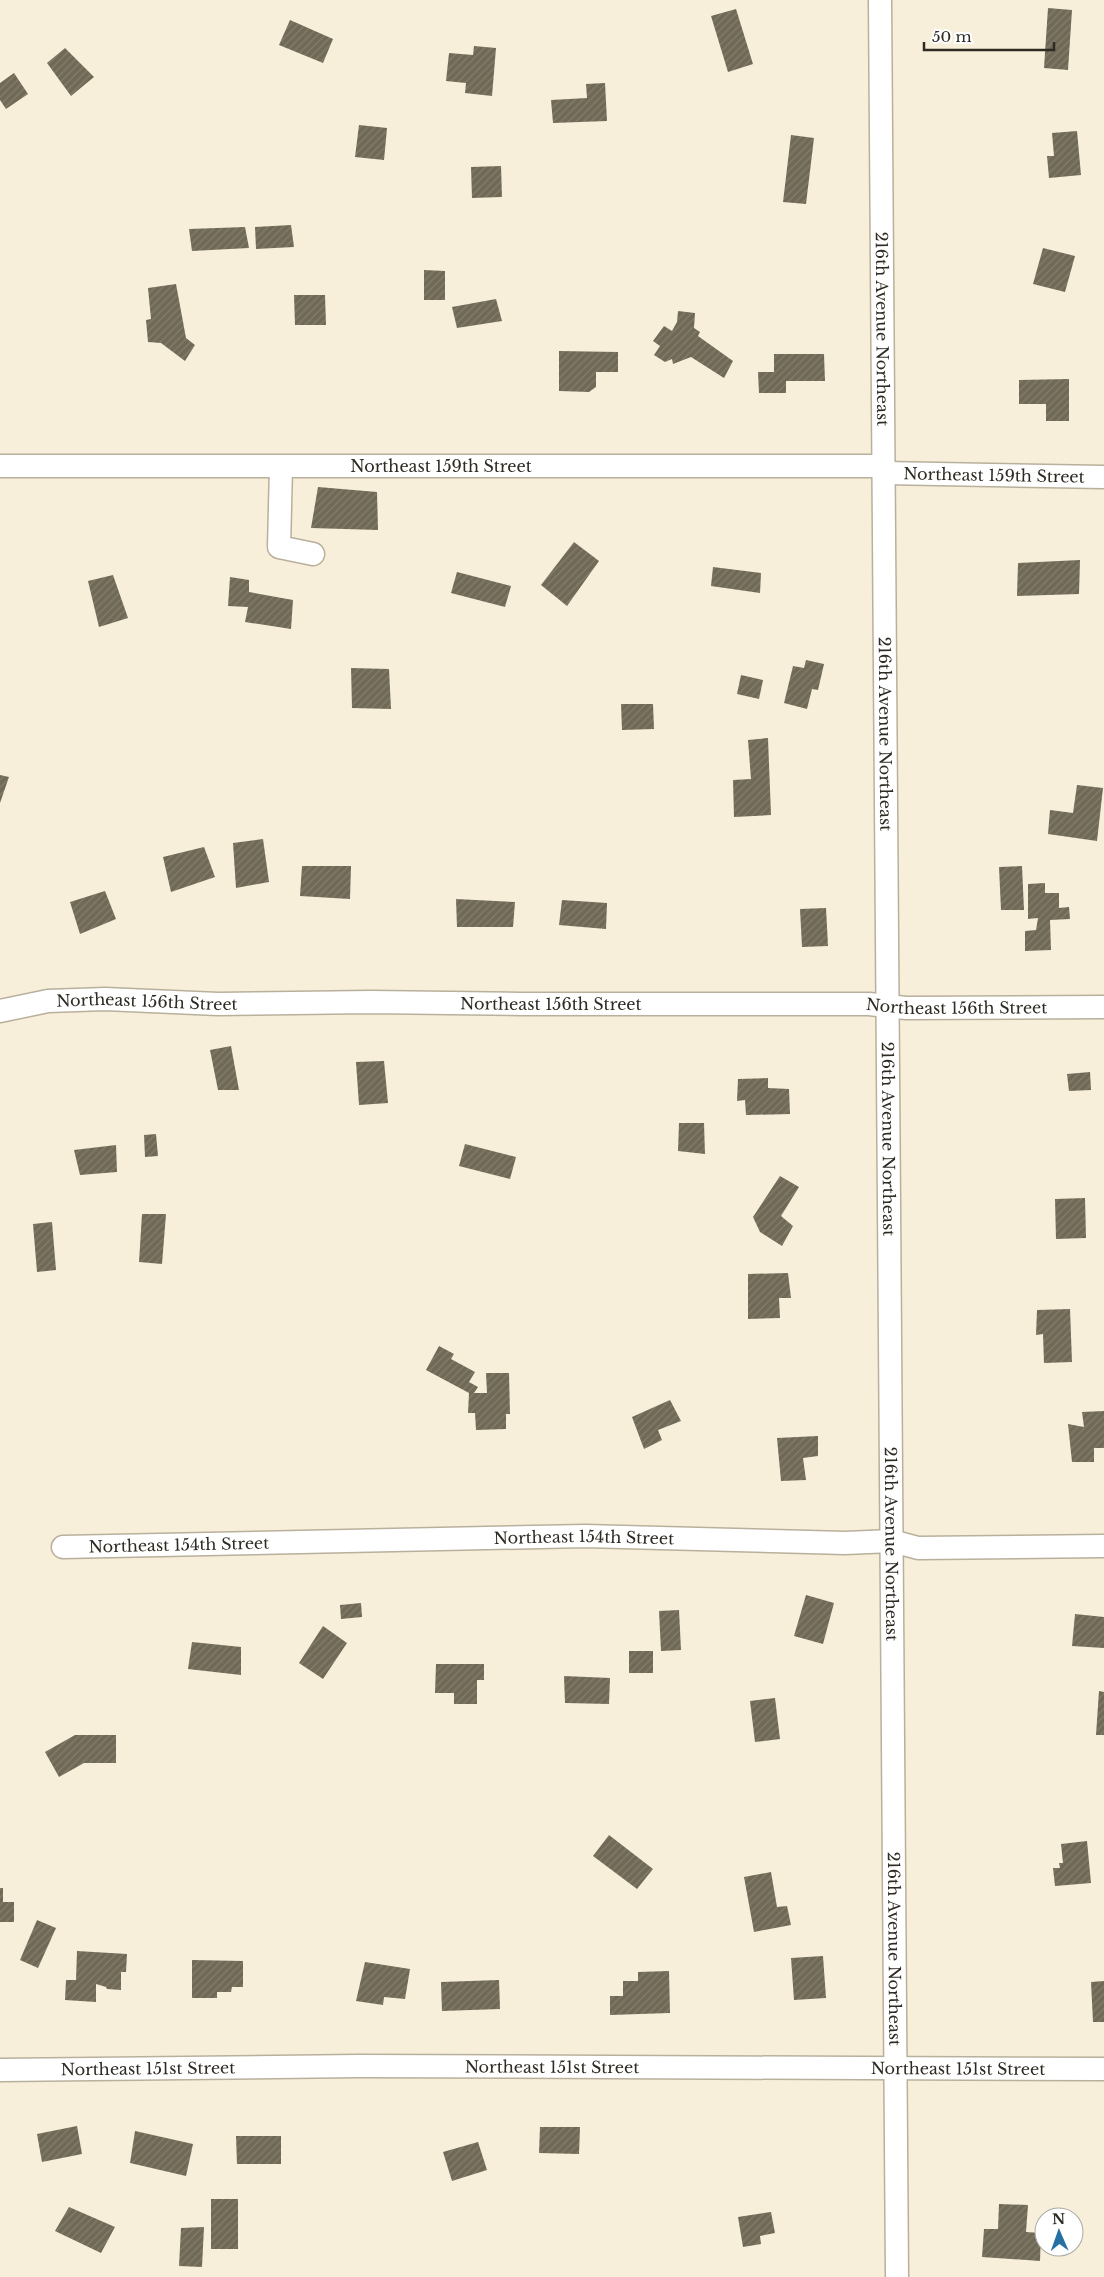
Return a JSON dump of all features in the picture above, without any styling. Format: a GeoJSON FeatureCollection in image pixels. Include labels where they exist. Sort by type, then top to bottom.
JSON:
{"type":"FeatureCollection","features":[{"type":"Feature","properties":{"kind":"street","name":"216th Avenue Northeast"},"geometry":{"type":"LineString","coordinates":[[880,0],[898,2277]]}},
{"type":"Feature","properties":{"kind":"street","name":"Northeast 159th Street"},"geometry":{"type":"LineString","coordinates":[[0,466],[884,469],[1104,477]]}},
{"type":"Feature","properties":{"kind":"street"},"geometry":{"type":"LineString","coordinates":[[281,467],[279,547],[313,554]]}},
{"type":"Feature","properties":{"kind":"street","name":"Northeast 156th Street"},"geometry":{"type":"LineString","coordinates":[[0,1011],[48,1001],[105,999],[218,1004],[371,1002],[888,1006],[906,1008],[1104,1007]]}},
{"type":"Feature","properties":{"kind":"street","name":"Northeast 154th Street"},"geometry":{"type":"LineString","coordinates":[[63,1547],[585,1536],[845,1543],[892,1541],[918,1548],[1104,1546]]}},
{"type":"Feature","properties":{"kind":"street","name":"Northeast 151st Street"},"geometry":{"type":"LineString","coordinates":[[0,2070],[359,2066],[896,2070],[1104,2069]]}},
{"type":"Feature","properties":{"kind":"building"},"geometry":{"type":"Polygon","coordinates":[[[1048,8],[1072,10],[1068,70],[1044,68],[1048,8]]]}},
{"type":"Feature","properties":{"kind":"building"},"geometry":{"type":"Polygon","coordinates":[[[736,9],[753,64],[728,72],[711,16],[736,9]]]}},
{"type":"Feature","properties":{"kind":"building"},"geometry":{"type":"Polygon","coordinates":[[[290,20],[333,39],[323,63],[279,45],[290,20]]]}},
{"type":"Feature","properties":{"kind":"building"},"geometry":{"type":"Polygon","coordinates":[[[474,46],[496,48],[492,96],[465,93],[466,83],[446,81],[449,53],[473,55],[474,46]]]}},
{"type":"Feature","properties":{"kind":"building"},"geometry":{"type":"Polygon","coordinates":[[[65,48],[94,77],[71,96],[47,63],[65,48]]]}},
{"type":"Feature","properties":{"kind":"building"},"geometry":{"type":"Polygon","coordinates":[[[14,73],[28,94],[6,109],[0,100],[0,83],[14,73]]]}},
{"type":"Feature","properties":{"kind":"building"},"geometry":{"type":"Polygon","coordinates":[[[605,83],[607,121],[553,123],[551,100],[587,98],[586,84],[605,83]]]}},
{"type":"Feature","properties":{"kind":"building"},"geometry":{"type":"Polygon","coordinates":[[[359,125],[387,128],[384,160],[355,157],[359,125]]]}},
{"type":"Feature","properties":{"kind":"building"},"geometry":{"type":"Polygon","coordinates":[[[1077,131],[1081,175],[1049,178],[1047,156],[1054,156],[1052,133],[1077,131]]]}},
{"type":"Feature","properties":{"kind":"building"},"geometry":{"type":"Polygon","coordinates":[[[791,135],[814,138],[806,204],[783,202],[791,135]]]}},
{"type":"Feature","properties":{"kind":"building"},"geometry":{"type":"Polygon","coordinates":[[[501,166],[502,197],[472,198],[471,167],[501,166]]]}},
{"type":"Feature","properties":{"kind":"building"},"geometry":{"type":"Polygon","coordinates":[[[291,225],[294,247],[256,249],[255,227],[291,225]]]}},
{"type":"Feature","properties":{"kind":"building"},"geometry":{"type":"Polygon","coordinates":[[[245,227],[249,248],[192,251],[189,229],[245,227]]]}},
{"type":"Feature","properties":{"kind":"building"},"geometry":{"type":"Polygon","coordinates":[[[1043,248],[1075,256],[1065,292],[1033,284],[1043,248]]]}},
{"type":"Feature","properties":{"kind":"building"},"geometry":{"type":"Polygon","coordinates":[[[424,270],[445,271],[445,300],[424,300],[424,270]]]}},
{"type":"Feature","properties":{"kind":"building"},"geometry":{"type":"Polygon","coordinates":[[[176,284],[186,338],[195,345],[185,361],[161,343],[148,342],[146,320],[151,319],[148,288],[176,284]]]}},
{"type":"Feature","properties":{"kind":"building"},"geometry":{"type":"Polygon","coordinates":[[[294,295],[325,295],[326,325],[295,325],[294,295]]]}},
{"type":"Feature","properties":{"kind":"building"},"geometry":{"type":"Polygon","coordinates":[[[496,299],[502,321],[457,328],[452,307],[496,299]]]}},
{"type":"Feature","properties":{"kind":"building"},"geometry":{"type":"Polygon","coordinates":[[[678,311],[695,313],[694,328],[700,332],[698,336],[733,361],[724,378],[691,357],[673,364],[672,359],[665,362],[654,355],[660,346],[653,341],[664,326],[672,331],[677,322],[678,311]]]}},
{"type":"Feature","properties":{"kind":"building"},"geometry":{"type":"Polygon","coordinates":[[[559,351],[618,352],[618,372],[596,372],[596,387],[589,392],[559,391],[559,351]]]}},
{"type":"Feature","properties":{"kind":"building"},"geometry":{"type":"Polygon","coordinates":[[[774,354],[824,354],[825,381],[786,381],[786,393],[759,393],[758,372],[774,372],[774,354]]]}},
{"type":"Feature","properties":{"kind":"building"},"geometry":{"type":"Polygon","coordinates":[[[1069,379],[1069,421],[1046,421],[1046,404],[1019,404],[1019,380],[1069,379]]]}},
{"type":"Feature","properties":{"kind":"building"},"geometry":{"type":"Polygon","coordinates":[[[318,487],[377,492],[378,530],[311,528],[318,487]]]}},
{"type":"Feature","properties":{"kind":"building"},"geometry":{"type":"Polygon","coordinates":[[[574,542],[599,561],[567,606],[541,585],[574,542]]]}},
{"type":"Feature","properties":{"kind":"building"},"geometry":{"type":"Polygon","coordinates":[[[1080,560],[1079,594],[1017,596],[1018,563],[1080,560]]]}},
{"type":"Feature","properties":{"kind":"building"},"geometry":{"type":"Polygon","coordinates":[[[713,567],[761,573],[760,593],[711,586],[713,567]]]}},
{"type":"Feature","properties":{"kind":"building"},"geometry":{"type":"Polygon","coordinates":[[[457,572],[511,586],[505,607],[451,593],[457,572]]]}},
{"type":"Feature","properties":{"kind":"building"},"geometry":{"type":"Polygon","coordinates":[[[113,575],[128,618],[99,627],[88,581],[113,575]]]}},
{"type":"Feature","properties":{"kind":"building"},"geometry":{"type":"Polygon","coordinates":[[[230,577],[249,580],[249,592],[293,600],[291,629],[245,622],[248,607],[228,606],[230,577]]]}},
{"type":"Feature","properties":{"kind":"building"},"geometry":{"type":"Polygon","coordinates":[[[806,660],[824,664],[818,690],[812,689],[807,709],[784,703],[793,666],[804,668],[806,660]]]}},
{"type":"Feature","properties":{"kind":"building"},"geometry":{"type":"Polygon","coordinates":[[[351,668],[389,669],[391,709],[352,708],[351,668]]]}},
{"type":"Feature","properties":{"kind":"building"},"geometry":{"type":"Polygon","coordinates":[[[741,675],[763,680],[759,699],[737,694],[741,675]]]}},
{"type":"Feature","properties":{"kind":"building"},"geometry":{"type":"Polygon","coordinates":[[[621,704],[653,704],[654,729],[622,730],[621,704]]]}},
{"type":"Feature","properties":{"kind":"building"},"geometry":{"type":"Polygon","coordinates":[[[768,738],[771,815],[734,817],[733,780],[751,779],[748,740],[768,738]]]}},
{"type":"Feature","properties":{"kind":"building"},"geometry":{"type":"Polygon","coordinates":[[[0,775],[9,777],[0,803],[0,775]]]}},
{"type":"Feature","properties":{"kind":"building"},"geometry":{"type":"Polygon","coordinates":[[[1077,785],[1103,788],[1097,841],[1048,834],[1050,810],[1073,813],[1077,785]]]}},
{"type":"Feature","properties":{"kind":"building"},"geometry":{"type":"Polygon","coordinates":[[[263,839],[269,882],[236,888],[233,843],[263,839]]]}},
{"type":"Feature","properties":{"kind":"building"},"geometry":{"type":"Polygon","coordinates":[[[204,847],[215,877],[171,892],[163,857],[204,847]]]}},
{"type":"Feature","properties":{"kind":"building"},"geometry":{"type":"Polygon","coordinates":[[[302,866],[351,866],[350,899],[300,896],[302,866]]]}},
{"type":"Feature","properties":{"kind":"building"},"geometry":{"type":"Polygon","coordinates":[[[1022,866],[1024,910],[1001,910],[999,867],[1022,866]]]}},
{"type":"Feature","properties":{"kind":"building"},"geometry":{"type":"Polygon","coordinates":[[[1045,883],[1045,893],[1059,893],[1059,908],[1069,907],[1070,919],[1050,920],[1051,950],[1025,951],[1025,931],[1036,930],[1038,918],[1028,919],[1028,884],[1045,883]]]}},
{"type":"Feature","properties":{"kind":"building"},"geometry":{"type":"Polygon","coordinates":[[[105,891],[116,919],[80,934],[70,902],[105,891]]]}},
{"type":"Feature","properties":{"kind":"building"},"geometry":{"type":"Polygon","coordinates":[[[456,899],[515,902],[513,927],[457,927],[456,899]]]}},
{"type":"Feature","properties":{"kind":"building"},"geometry":{"type":"Polygon","coordinates":[[[562,900],[607,903],[606,929],[559,925],[562,900]]]}},
{"type":"Feature","properties":{"kind":"building"},"geometry":{"type":"Polygon","coordinates":[[[826,908],[828,946],[802,947],[800,909],[826,908]]]}},
{"type":"Feature","properties":{"kind":"building"},"geometry":{"type":"Polygon","coordinates":[[[231,1046],[239,1090],[218,1090],[210,1050],[231,1046]]]}},
{"type":"Feature","properties":{"kind":"building"},"geometry":{"type":"Polygon","coordinates":[[[384,1061],[388,1103],[359,1105],[356,1062],[384,1061]]]}},
{"type":"Feature","properties":{"kind":"building"},"geometry":{"type":"Polygon","coordinates":[[[1090,1072],[1091,1090],[1069,1091],[1067,1074],[1090,1072]]]}},
{"type":"Feature","properties":{"kind":"building"},"geometry":{"type":"Polygon","coordinates":[[[768,1078],[768,1088],[789,1089],[790,1114],[746,1115],[745,1100],[737,1101],[738,1079],[768,1078]]]}},
{"type":"Feature","properties":{"kind":"building"},"geometry":{"type":"Polygon","coordinates":[[[679,1123],[704,1123],[705,1154],[678,1151],[679,1123]]]}},
{"type":"Feature","properties":{"kind":"building"},"geometry":{"type":"Polygon","coordinates":[[[156,1134],[158,1156],[145,1157],[144,1135],[156,1134]]]}},
{"type":"Feature","properties":{"kind":"building"},"geometry":{"type":"Polygon","coordinates":[[[465,1144],[516,1157],[510,1179],[459,1166],[465,1144]]]}},
{"type":"Feature","properties":{"kind":"building"},"geometry":{"type":"Polygon","coordinates":[[[116,1145],[117,1172],[80,1175],[74,1150],[116,1145]]]}},
{"type":"Feature","properties":{"kind":"building"},"geometry":{"type":"Polygon","coordinates":[[[780,1176],[799,1187],[781,1216],[793,1226],[782,1246],[760,1232],[753,1217],[780,1176]]]}},
{"type":"Feature","properties":{"kind":"building"},"geometry":{"type":"Polygon","coordinates":[[[1085,1198],[1086,1238],[1056,1239],[1055,1199],[1085,1198]]]}},
{"type":"Feature","properties":{"kind":"building"},"geometry":{"type":"Polygon","coordinates":[[[142,1214],[166,1214],[162,1264],[139,1262],[142,1214]]]}},
{"type":"Feature","properties":{"kind":"building"},"geometry":{"type":"Polygon","coordinates":[[[52,1222],[56,1270],[37,1272],[33,1224],[52,1222]]]}},
{"type":"Feature","properties":{"kind":"building"},"geometry":{"type":"Polygon","coordinates":[[[788,1273],[791,1298],[779,1298],[780,1318],[748,1319],[748,1274],[788,1273]]]}},
{"type":"Feature","properties":{"kind":"building"},"geometry":{"type":"Polygon","coordinates":[[[1070,1309],[1072,1362],[1044,1363],[1043,1334],[1036,1335],[1037,1310],[1070,1309]]]}},
{"type":"Feature","properties":{"kind":"building"},"geometry":{"type":"Polygon","coordinates":[[[439,1346],[454,1354],[451,1359],[475,1372],[469,1382],[478,1387],[474,1393],[487,1393],[486,1373],[509,1373],[510,1414],[506,1414],[506,1429],[476,1430],[475,1413],[468,1413],[469,1393],[426,1370],[439,1346]]]}},
{"type":"Feature","properties":{"kind":"building"},"geometry":{"type":"Polygon","coordinates":[[[670,1400],[681,1421],[658,1430],[662,1440],[644,1449],[632,1417],[670,1400]]]}},
{"type":"Feature","properties":{"kind":"building"},"geometry":{"type":"Polygon","coordinates":[[[1104,1411],[1104,1448],[1094,1448],[1094,1462],[1072,1462],[1068,1424],[1084,1427],[1082,1412],[1104,1411]]]}},
{"type":"Feature","properties":{"kind":"building"},"geometry":{"type":"Polygon","coordinates":[[[818,1436],[818,1456],[803,1458],[806,1480],[781,1481],[777,1438],[818,1436]]]}},
{"type":"Feature","properties":{"kind":"building"},"geometry":{"type":"Polygon","coordinates":[[[806,1595],[834,1603],[823,1644],[794,1636],[806,1595]]]}},
{"type":"Feature","properties":{"kind":"building"},"geometry":{"type":"Polygon","coordinates":[[[361,1603],[362,1617],[341,1619],[340,1605],[361,1603]]]}},
{"type":"Feature","properties":{"kind":"building"},"geometry":{"type":"Polygon","coordinates":[[[679,1610],[681,1650],[661,1651],[659,1611],[679,1610]]]}},
{"type":"Feature","properties":{"kind":"building"},"geometry":{"type":"Polygon","coordinates":[[[1075,1614],[1104,1617],[1104,1648],[1072,1646],[1075,1614]]]}},
{"type":"Feature","properties":{"kind":"building"},"geometry":{"type":"Polygon","coordinates":[[[323,1626],[347,1643],[323,1679],[299,1663],[323,1626]]]}},
{"type":"Feature","properties":{"kind":"building"},"geometry":{"type":"Polygon","coordinates":[[[192,1642],[241,1647],[241,1675],[188,1669],[192,1642]]]}},
{"type":"Feature","properties":{"kind":"building"},"geometry":{"type":"Polygon","coordinates":[[[629,1651],[653,1651],[653,1673],[629,1673],[629,1651]]]}},
{"type":"Feature","properties":{"kind":"building"},"geometry":{"type":"Polygon","coordinates":[[[436,1664],[484,1664],[484,1680],[477,1680],[477,1704],[454,1704],[454,1693],[435,1693],[436,1664]]]}},
{"type":"Feature","properties":{"kind":"building"},"geometry":{"type":"Polygon","coordinates":[[[564,1676],[610,1678],[609,1704],[565,1703],[564,1676]]]}},
{"type":"Feature","properties":{"kind":"building"},"geometry":{"type":"Polygon","coordinates":[[[1099,1691],[1104,1692],[1104,1735],[1096,1735],[1099,1691]]]}},
{"type":"Feature","properties":{"kind":"building"},"geometry":{"type":"Polygon","coordinates":[[[775,1698],[780,1739],[755,1742],[750,1701],[775,1698]]]}},
{"type":"Feature","properties":{"kind":"building"},"geometry":{"type":"Polygon","coordinates":[[[75,1735],[116,1735],[116,1763],[84,1763],[59,1777],[45,1752],[75,1735]]]}},
{"type":"Feature","properties":{"kind":"building"},"geometry":{"type":"Polygon","coordinates":[[[609,1835],[653,1869],[637,1889],[593,1856],[609,1835]]]}},
{"type":"Feature","properties":{"kind":"building"},"geometry":{"type":"Polygon","coordinates":[[[1087,1841],[1091,1883],[1055,1886],[1053,1868],[1060,1868],[1059,1863],[1063,1863],[1061,1844],[1087,1841]]]}},
{"type":"Feature","properties":{"kind":"building"},"geometry":{"type":"Polygon","coordinates":[[[771,1872],[777,1907],[787,1906],[791,1925],[754,1932],[744,1877],[771,1872]]]}},
{"type":"Feature","properties":{"kind":"building"},"geometry":{"type":"Polygon","coordinates":[[[0,1888],[3,1888],[3,1902],[14,1902],[14,1922],[0,1922],[0,1888]]]}},
{"type":"Feature","properties":{"kind":"building"},"geometry":{"type":"Polygon","coordinates":[[[37,1920],[56,1928],[38,1968],[20,1960],[37,1920]]]}},
{"type":"Feature","properties":{"kind":"building"},"geometry":{"type":"Polygon","coordinates":[[[77,1951],[127,1954],[126,1972],[121,1972],[121,1990],[107,1989],[96,1984],[96,2002],[65,2000],[66,1980],[76,1980],[77,1951]]]}},
{"type":"Feature","properties":{"kind":"building"},"geometry":{"type":"Polygon","coordinates":[[[823,1956],[826,1998],[794,2000],[791,1958],[823,1956]]]}},
{"type":"Feature","properties":{"kind":"building"},"geometry":{"type":"Polygon","coordinates":[[[192,1960],[243,1961],[243,1987],[232,1987],[231,1992],[217,1992],[217,1998],[192,1998],[192,1960]]]}},
{"type":"Feature","properties":{"kind":"building"},"geometry":{"type":"Polygon","coordinates":[[[365,1962],[410,1969],[405,1999],[384,1997],[383,2005],[356,2001],[365,1962]]]}},
{"type":"Feature","properties":{"kind":"building"},"geometry":{"type":"Polygon","coordinates":[[[669,1971],[670,2013],[610,2015],[610,1996],[623,1996],[623,1981],[638,1981],[638,1972],[669,1971]]]}},
{"type":"Feature","properties":{"kind":"building"},"geometry":{"type":"Polygon","coordinates":[[[499,1980],[500,2009],[442,2011],[441,1982],[499,1980]]]}},
{"type":"Feature","properties":{"kind":"building"},"geometry":{"type":"Polygon","coordinates":[[[1104,1981],[1104,2022],[1093,2022],[1091,1982],[1104,1981]]]}},
{"type":"Feature","properties":{"kind":"building"},"geometry":{"type":"Polygon","coordinates":[[[77,2126],[82,2154],[42,2162],[37,2134],[77,2126]]]}},
{"type":"Feature","properties":{"kind":"building"},"geometry":{"type":"Polygon","coordinates":[[[540,2127],[580,2127],[579,2154],[539,2153],[540,2127]]]}},
{"type":"Feature","properties":{"kind":"building"},"geometry":{"type":"Polygon","coordinates":[[[135,2131],[193,2144],[186,2176],[130,2163],[135,2131]]]}},
{"type":"Feature","properties":{"kind":"building"},"geometry":{"type":"Polygon","coordinates":[[[236,2136],[281,2136],[281,2164],[237,2164],[236,2136]]]}},
{"type":"Feature","properties":{"kind":"building"},"geometry":{"type":"Polygon","coordinates":[[[478,2142],[487,2170],[452,2181],[443,2152],[478,2142]]]}},
{"type":"Feature","properties":{"kind":"building"},"geometry":{"type":"Polygon","coordinates":[[[211,2199],[238,2199],[238,2249],[211,2249],[211,2199]]]}},
{"type":"Feature","properties":{"kind":"building"},"geometry":{"type":"Polygon","coordinates":[[[999,2204],[1028,2205],[1026,2232],[1034,2233],[1034,2257],[1040,2257],[1040,2261],[982,2257],[984,2229],[998,2229],[999,2204]]]}},
{"type":"Feature","properties":{"kind":"building"},"geometry":{"type":"Polygon","coordinates":[[[69,2207],[115,2227],[101,2253],[55,2231],[69,2207]]]}},
{"type":"Feature","properties":{"kind":"building"},"geometry":{"type":"Polygon","coordinates":[[[771,2212],[775,2233],[760,2236],[761,2244],[743,2247],[738,2217],[771,2212]]]}},
{"type":"Feature","properties":{"kind":"building"},"geometry":{"type":"Polygon","coordinates":[[[204,2227],[202,2267],[179,2266],[181,2228],[204,2227]]]}}]}
